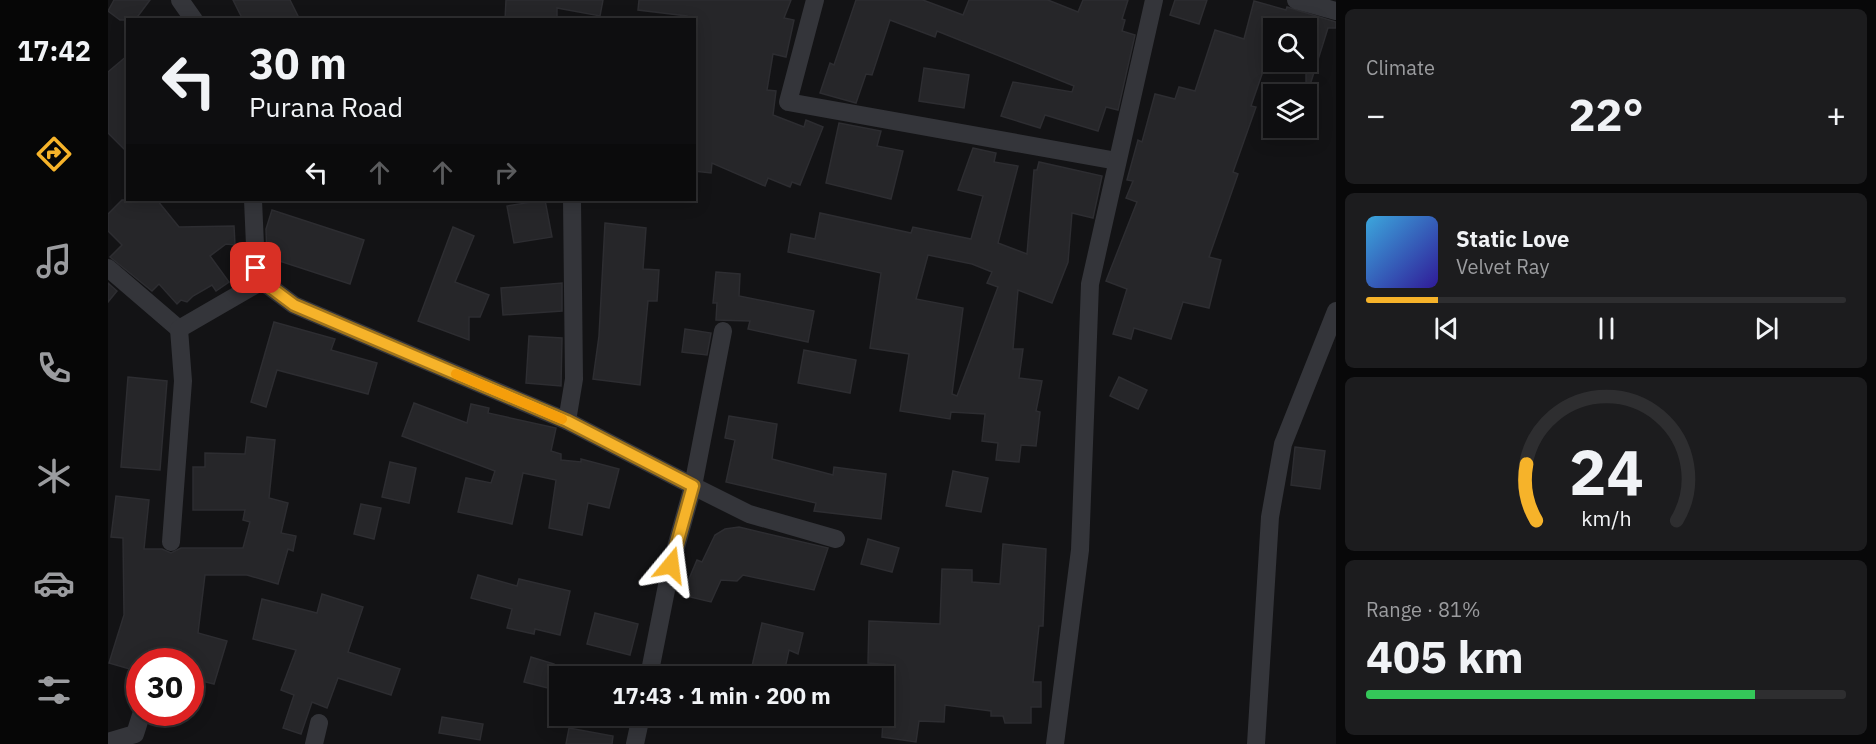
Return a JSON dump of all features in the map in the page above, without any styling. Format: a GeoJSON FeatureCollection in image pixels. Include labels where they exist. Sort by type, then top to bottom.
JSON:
{"type":"FeatureCollection","features":[{"type":"Feature","properties":{"kind":"street"},"geometry":{"type":"LineString","coordinates":[[180,0],[193,18]]}},
{"type":"Feature","properties":{"kind":"street"},"geometry":{"type":"LineString","coordinates":[[815,0],[788,102],[1117,160]]}},
{"type":"Feature","properties":{"kind":"street"},"geometry":{"type":"LineString","coordinates":[[1055,744],[1080,550],[1090,284],[1154,0]]}},
{"type":"Feature","properties":{"kind":"street"},"geometry":{"type":"LineString","coordinates":[[1296,0],[1336,11]]}},
{"type":"Feature","properties":{"kind":"street"},"geometry":{"type":"LineString","coordinates":[[253,201],[256,268],[262,281],[294,305],[567,421],[749,514],[836,539]]}},
{"type":"Feature","properties":{"kind":"street"},"geometry":{"type":"LineString","coordinates":[[567,421],[574,380],[572,201]]}},
{"type":"Feature","properties":{"kind":"street"},"geometry":{"type":"LineString","coordinates":[[108,268],[179,329],[183,381],[171,542]]}},
{"type":"Feature","properties":{"kind":"street"},"geometry":{"type":"LineString","coordinates":[[179,329],[262,281]]}},
{"type":"Feature","properties":{"kind":"street"},"geometry":{"type":"LineString","coordinates":[[1256,744],[1272,507],[1283,444],[1336,311]]}},
{"type":"Feature","properties":{"kind":"street"},"geometry":{"type":"LineString","coordinates":[[651,666],[671,565],[693,486],[723,331]]}},
{"type":"Feature","properties":{"kind":"street"},"geometry":{"type":"LineString","coordinates":[[314,744],[319,723]]}},
{"type":"Feature","properties":{"kind":"street"},"geometry":{"type":"LineString","coordinates":[[108,742],[135,734],[138,726]]}},
{"type":"Feature","properties":{"kind":"street"},"geometry":{"type":"LineString","coordinates":[[635,744],[639,726]]}},
{"type":"Feature","properties":{"kind":"building"},"geometry":{"type":"Polygon","coordinates":[[[114,0],[150,0],[136,18],[120,20],[108,11],[114,0]]]}},
{"type":"Feature","properties":{"kind":"building"},"geometry":{"type":"Polygon","coordinates":[[[233,0],[290,0],[299,18],[242,18],[233,0]]]}},
{"type":"Feature","properties":{"kind":"building"},"geometry":{"type":"Polygon","coordinates":[[[506,0],[603,0],[600,16],[557,8],[557,18],[505,18],[506,0]]]}},
{"type":"Feature","properties":{"kind":"building"},"geometry":{"type":"Polygon","coordinates":[[[639,0],[791,0],[784,18],[794,20],[786,57],[773,54],[767,90],[776,91],[773,115],[804,127],[806,120],[823,127],[800,185],[792,182],[790,187],[768,178],[765,186],[712,163],[711,173],[696,171],[696,18],[638,10],[639,0]]]}},
{"type":"Feature","properties":{"kind":"building"},"geometry":{"type":"Polygon","coordinates":[[[856,0],[923,0],[963,15],[969,0],[1048,0],[1078,12],[1083,0],[1128,0],[1122,19],[1125,20],[1122,31],[1135,35],[1118,110],[1106,107],[1098,131],[1045,115],[1040,128],[1001,116],[1013,82],[1072,92],[1074,86],[937,31],[935,37],[890,20],[872,75],[866,74],[856,103],[820,93],[830,63],[834,65],[856,0]]]}},
{"type":"Feature","properties":{"kind":"building"},"geometry":{"type":"Polygon","coordinates":[[[1175,0],[1207,0],[1199,24],[1170,15],[1175,0]]]}},
{"type":"Feature","properties":{"kind":"building"},"geometry":{"type":"Polygon","coordinates":[[[1254,1],[1286,10],[1287,7],[1336,22],[1336,28],[1328,28],[1317,63],[1317,18],[1263,18],[1263,71],[1251,106],[1256,107],[1233,172],[1238,174],[1209,257],[1221,260],[1209,308],[1183,302],[1171,339],[1134,328],[1131,339],[1113,334],[1127,289],[1106,281],[1137,202],[1126,198],[1133,181],[1127,180],[1138,140],[1142,142],[1155,94],[1175,99],[1179,87],[1195,91],[1215,30],[1244,39],[1254,1]]]}},
{"type":"Feature","properties":{"kind":"building"},"geometry":{"type":"Polygon","coordinates":[[[126,57],[126,151],[108,133],[108,72],[126,57]]]}},
{"type":"Feature","properties":{"kind":"building"},"geometry":{"type":"Polygon","coordinates":[[[924,68],[969,75],[964,108],[919,101],[924,68]]]}},
{"type":"Feature","properties":{"kind":"building"},"geometry":{"type":"Polygon","coordinates":[[[1306,72],[1314,72],[1310,84],[1306,84],[1306,72]]]}},
{"type":"Feature","properties":{"kind":"building"},"geometry":{"type":"Polygon","coordinates":[[[839,123],[881,131],[877,146],[903,151],[891,199],[826,183],[839,123]]]}},
{"type":"Feature","properties":{"kind":"building"},"geometry":{"type":"Polygon","coordinates":[[[973,148],[996,153],[994,162],[1018,166],[998,243],[1027,254],[1034,170],[1037,170],[1039,162],[1102,176],[1093,218],[1072,213],[1068,262],[1052,303],[1018,290],[1013,349],[1023,349],[1019,378],[1042,381],[1036,411],[1040,412],[1036,446],[1021,445],[1019,462],[996,460],[998,443],[982,441],[985,414],[951,412],[950,419],[900,411],[909,354],[870,348],[881,273],[788,252],[791,234],[815,239],[820,213],[911,233],[913,227],[971,239],[983,196],[958,190],[973,148]],[[928,255],[916,299],[963,308],[952,394],[957,396],[998,287],[987,283],[992,272],[972,264],[928,255]]]}},
{"type":"Feature","properties":{"kind":"building"},"geometry":{"type":"Polygon","coordinates":[[[122,200],[158,201],[179,227],[234,226],[235,245],[226,244],[210,256],[229,282],[216,291],[212,285],[187,302],[181,300],[177,304],[159,284],[152,291],[110,257],[122,245],[108,231],[108,214],[122,200]]]}},
{"type":"Feature","properties":{"kind":"building"},"geometry":{"type":"Polygon","coordinates":[[[545,201],[552,237],[514,243],[507,206],[545,201]]]}},
{"type":"Feature","properties":{"kind":"building"},"geometry":{"type":"Polygon","coordinates":[[[272,210],[364,240],[350,284],[267,257],[266,229],[272,210]]]}},
{"type":"Feature","properties":{"kind":"building"},"geometry":{"type":"Polygon","coordinates":[[[605,223],[646,228],[643,269],[659,270],[657,301],[648,301],[640,385],[593,379],[599,336],[605,223]]]}},
{"type":"Feature","properties":{"kind":"building"},"geometry":{"type":"Polygon","coordinates":[[[453,227],[474,236],[455,282],[489,295],[480,317],[469,317],[469,340],[418,321],[453,227]]]}},
{"type":"Feature","properties":{"kind":"building"},"geometry":{"type":"Polygon","coordinates":[[[716,272],[740,274],[739,296],[814,311],[808,342],[748,329],[750,321],[716,320],[717,303],[713,303],[716,272]]]}},
{"type":"Feature","properties":{"kind":"building"},"geometry":{"type":"Polygon","coordinates":[[[108,283],[117,291],[108,302],[108,283]]]}},
{"type":"Feature","properties":{"kind":"building"},"geometry":{"type":"Polygon","coordinates":[[[562,283],[562,311],[503,315],[501,288],[562,283]]]}},
{"type":"Feature","properties":{"kind":"building"},"geometry":{"type":"Polygon","coordinates":[[[274,322],[335,339],[331,350],[377,363],[368,394],[277,370],[266,407],[251,402],[274,322]]]}},
{"type":"Feature","properties":{"kind":"building"},"geometry":{"type":"Polygon","coordinates":[[[685,329],[711,333],[707,355],[682,352],[685,329]]]}},
{"type":"Feature","properties":{"kind":"building"},"geometry":{"type":"Polygon","coordinates":[[[529,336],[562,338],[561,386],[526,383],[529,336]]]}},
{"type":"Feature","properties":{"kind":"building"},"geometry":{"type":"Polygon","coordinates":[[[804,350],[856,360],[850,393],[798,383],[804,350]]]}},
{"type":"Feature","properties":{"kind":"building"},"geometry":{"type":"Polygon","coordinates":[[[128,377],[167,381],[160,470],[121,467],[128,377]]]}},
{"type":"Feature","properties":{"kind":"building"},"geometry":{"type":"Polygon","coordinates":[[[1119,377],[1147,390],[1138,409],[1110,396],[1119,377]]]}},
{"type":"Feature","properties":{"kind":"building"},"geometry":{"type":"Polygon","coordinates":[[[414,403],[467,423],[471,404],[489,408],[488,413],[556,428],[551,451],[561,454],[561,460],[581,462],[581,459],[619,469],[609,508],[588,503],[582,535],[549,528],[556,480],[523,473],[512,524],[458,512],[466,478],[491,483],[495,471],[402,436],[414,403]]]}},
{"type":"Feature","properties":{"kind":"building"},"geometry":{"type":"Polygon","coordinates":[[[729,416],[777,424],[772,459],[833,475],[834,467],[886,474],[881,519],[814,511],[816,503],[726,482],[735,440],[725,438],[729,416]]]}},
{"type":"Feature","properties":{"kind":"building"},"geometry":{"type":"Polygon","coordinates":[[[247,437],[275,440],[269,498],[288,503],[281,533],[296,536],[293,551],[288,549],[278,584],[247,575],[205,575],[198,633],[227,641],[214,684],[204,682],[204,648],[126,648],[126,668],[109,663],[124,615],[123,538],[111,537],[116,496],[149,500],[144,549],[162,549],[171,553],[181,548],[243,548],[250,522],[243,520],[245,510],[193,510],[193,467],[205,467],[205,453],[245,454],[247,437]]]}},
{"type":"Feature","properties":{"kind":"building"},"geometry":{"type":"Polygon","coordinates":[[[1295,447],[1325,451],[1320,489],[1291,485],[1295,447]]]}},
{"type":"Feature","properties":{"kind":"building"},"geometry":{"type":"Polygon","coordinates":[[[390,462],[416,468],[409,503],[382,497],[390,462]]]}},
{"type":"Feature","properties":{"kind":"building"},"geometry":{"type":"Polygon","coordinates":[[[953,471],[988,478],[981,512],[946,506],[953,471]]]}},
{"type":"Feature","properties":{"kind":"building"},"geometry":{"type":"Polygon","coordinates":[[[361,504],[381,508],[374,539],[354,534],[361,504]]]}},
{"type":"Feature","properties":{"kind":"building"},"geometry":{"type":"Polygon","coordinates":[[[739,527],[828,548],[814,590],[743,575],[737,581],[721,580],[711,602],[682,595],[697,560],[702,562],[715,535],[725,529],[739,527]]]}},
{"type":"Feature","properties":{"kind":"building"},"geometry":{"type":"Polygon","coordinates":[[[868,539],[899,548],[892,572],[861,564],[868,539]]]}},
{"type":"Feature","properties":{"kind":"building"},"geometry":{"type":"Polygon","coordinates":[[[1003,544],[1046,549],[1043,626],[1039,626],[1033,682],[1041,682],[1041,707],[1031,707],[1031,723],[1005,723],[1003,716],[991,716],[991,711],[945,705],[944,722],[919,721],[916,742],[882,737],[883,726],[894,726],[894,666],[868,663],[869,621],[940,624],[942,569],[972,570],[972,582],[1000,584],[1003,544]]]}},
{"type":"Feature","properties":{"kind":"building"},"geometry":{"type":"Polygon","coordinates":[[[478,575],[517,586],[519,579],[570,591],[560,635],[535,629],[534,634],[507,628],[512,609],[471,598],[478,575]]]}},
{"type":"Feature","properties":{"kind":"building"},"geometry":{"type":"Polygon","coordinates":[[[322,594],[363,607],[348,652],[400,669],[391,695],[338,678],[327,708],[312,702],[301,734],[283,728],[294,695],[281,690],[296,650],[253,639],[262,599],[317,613],[322,594]]]}},
{"type":"Feature","properties":{"kind":"building"},"geometry":{"type":"Polygon","coordinates":[[[595,613],[638,624],[630,655],[587,644],[595,613]]]}},
{"type":"Feature","properties":{"kind":"building"},"geometry":{"type":"Polygon","coordinates":[[[762,623],[803,633],[798,654],[789,650],[786,666],[752,666],[762,623]]]}},
{"type":"Feature","properties":{"kind":"building"},"geometry":{"type":"Polygon","coordinates":[[[531,657],[554,664],[549,666],[548,688],[524,682],[531,657]]]}},
{"type":"Feature","properties":{"kind":"building"},"geometry":{"type":"Polygon","coordinates":[[[442,717],[483,724],[480,740],[439,733],[442,717]]]}},
{"type":"Feature","properties":{"kind":"building"},"geometry":{"type":"Polygon","coordinates":[[[569,728],[613,736],[612,744],[566,744],[569,728]]]}},
{"type":"Feature","properties":{"kind":"slow traffic"},"geometry":{"type":"LineString","coordinates":[[456,374],[562,419]]}},
{"type":"Feature","properties":{"kind":"route"},"geometry":{"type":"LineString","coordinates":[[256,268],[262,281],[294,305],[567,421],[693,486],[671,565]]}}]}
